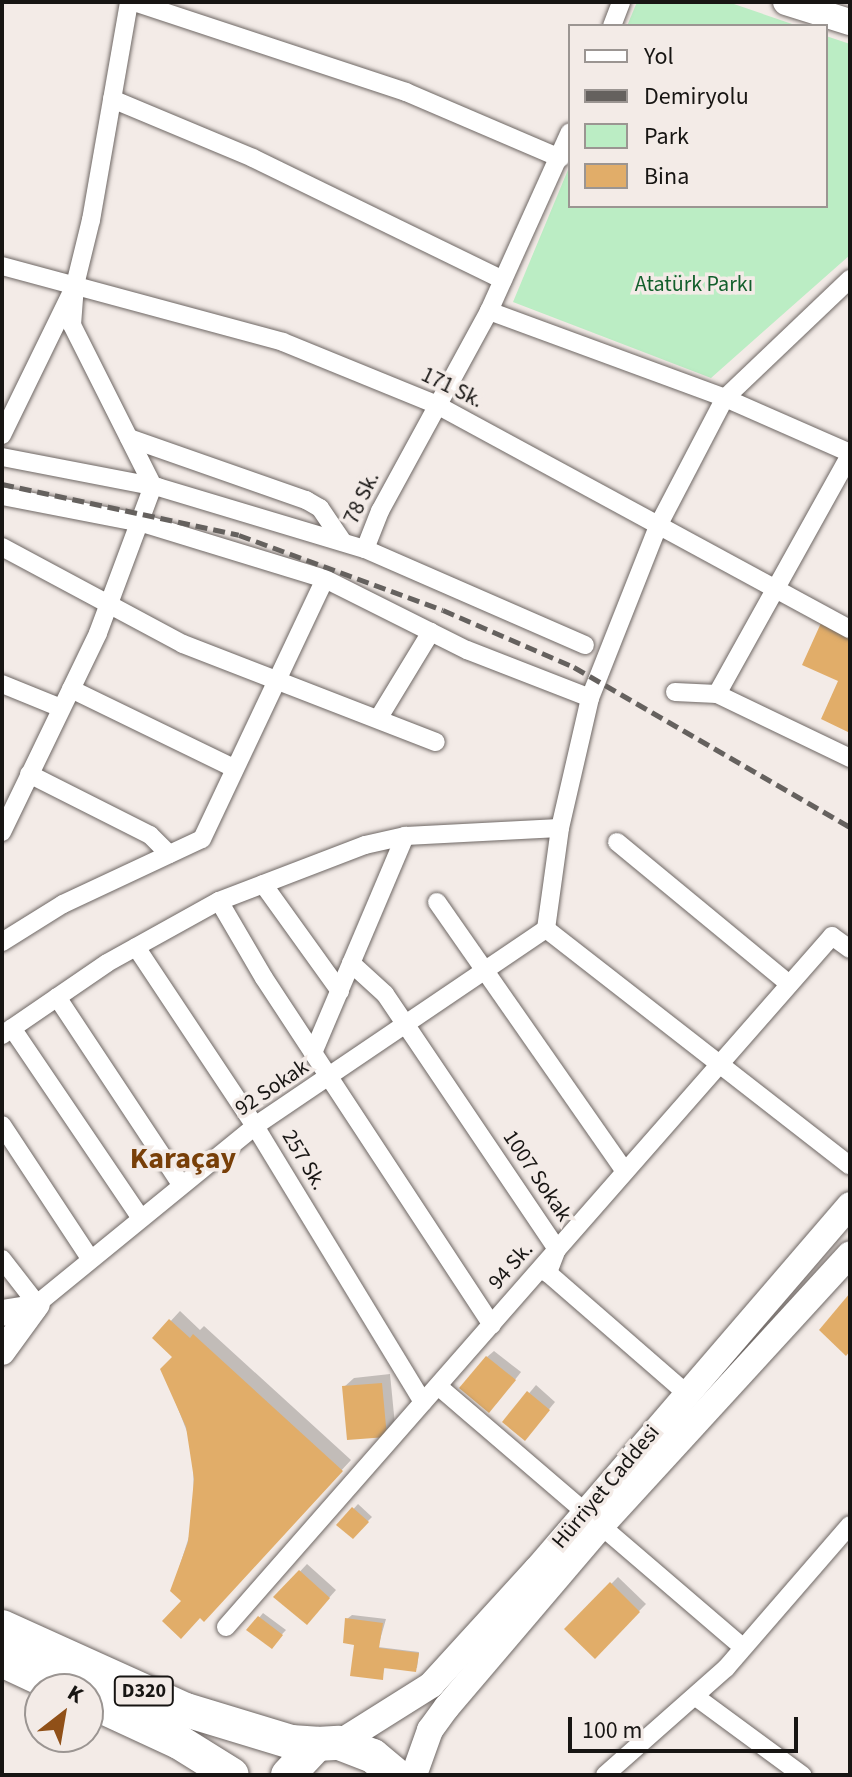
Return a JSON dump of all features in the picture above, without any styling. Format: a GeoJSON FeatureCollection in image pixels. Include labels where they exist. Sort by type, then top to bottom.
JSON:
{"type":"FeatureCollection","features":[{"type":"Feature","properties":{"kind":"highway","name":"D320"},"geometry":{"type":"LineString","coordinates":[[2,1627],[186,1710],[291,1742],[328,1743]]}},
{"type":"Feature","properties":{"kind":"highway"},"geometry":{"type":"LineString","coordinates":[[2,1660],[30,1673]]}},
{"type":"Feature","properties":{"kind":"highway","name":"D320"},"geometry":{"type":"LineString","coordinates":[[104,1707],[179,1742],[232,1775]]}},
{"type":"Feature","properties":{"kind":"highway"},"geometry":{"type":"LineString","coordinates":[[288,1775],[328,1743],[373,1756],[396,1775]]}},
{"type":"Feature","properties":{"kind":"main road"},"geometry":{"type":"LineString","coordinates":[[786,2],[850,22]]}},
{"type":"Feature","properties":{"kind":"main road"},"geometry":{"type":"LineString","coordinates":[[835,2],[850,7]]}},
{"type":"Feature","properties":{"kind":"main road","name":"Hürriyet Caddesi"},"geometry":{"type":"LineString","coordinates":[[414,1775],[430,1730],[686,1393],[850,1205]]}},
{"type":"Feature","properties":{"kind":"main road","name":"Hürriyet Caddesi"},"geometry":{"type":"LineString","coordinates":[[328,1743],[431,1685],[850,1254]]}},
{"type":"Feature","properties":{"kind":"main road"},"geometry":{"type":"LineString","coordinates":[[2,1313],[36,1306]]}},
{"type":"Feature","properties":{"kind":"main road"},"geometry":{"type":"LineString","coordinates":[[2,1352],[23,1331],[36,1306]]}},
{"type":"Feature","properties":{"kind":"street"},"geometry":{"type":"LineString","coordinates":[[2,832],[109,604],[142,523],[153,486],[72,325],[75,285],[131,2],[406,92],[560,158]]}},
{"type":"Feature","properties":{"kind":"street"},"geometry":{"type":"LineString","coordinates":[[613,24],[621,2]]}},
{"type":"Feature","properties":{"kind":"street"},"geometry":{"type":"LineString","coordinates":[[112,99],[253,158],[503,280]]}},
{"type":"Feature","properties":{"kind":"street","name":"78 Sk."},"geometry":{"type":"LineString","coordinates":[[2,457],[153,486],[365,549],[435,404],[489,311],[568,137]]}},
{"type":"Feature","properties":{"kind":"street","name":"171 Sk."},"geometry":{"type":"LineString","coordinates":[[2,266],[283,342],[435,404],[850,629]]}},
{"type":"Feature","properties":{"kind":"street"},"geometry":{"type":"LineString","coordinates":[[850,279],[725,398],[659,524],[590,698],[560,828],[546,929],[850,1166]]}},
{"type":"Feature","properties":{"kind":"street"},"geometry":{"type":"LineString","coordinates":[[2,435],[75,285]]}},
{"type":"Feature","properties":{"kind":"street"},"geometry":{"type":"LineString","coordinates":[[489,311],[725,398],[850,454],[777,591],[717,694]]}},
{"type":"Feature","properties":{"kind":"street"},"geometry":{"type":"LineString","coordinates":[[129,438],[306,500],[320,508],[343,542]]}},
{"type":"Feature","properties":{"kind":"street"},"geometry":{"type":"LineString","coordinates":[[2,496],[142,523],[325,579],[431,632],[590,698]]}},
{"type":"Feature","properties":{"kind":"street"},"geometry":{"type":"LineString","coordinates":[[2,547],[183,644],[436,742]]}},
{"type":"Feature","properties":{"kind":"street"},"geometry":{"type":"LineString","coordinates":[[365,549],[585,645]]}},
{"type":"Feature","properties":{"kind":"street"},"geometry":{"type":"LineString","coordinates":[[2,942],[63,904],[202,839],[275,679],[325,579]]}},
{"type":"Feature","properties":{"kind":"street"},"geometry":{"type":"LineString","coordinates":[[378,719],[431,632]]}},
{"type":"Feature","properties":{"kind":"street"},"geometry":{"type":"LineString","coordinates":[[2,684],[61,708]]}},
{"type":"Feature","properties":{"kind":"street"},"geometry":{"type":"LineString","coordinates":[[71,689],[234,768]]}},
{"type":"Feature","properties":{"kind":"street"},"geometry":{"type":"LineString","coordinates":[[675,692],[717,694],[850,758]]}},
{"type":"Feature","properties":{"kind":"street"},"geometry":{"type":"LineString","coordinates":[[29,774],[150,835],[169,854]]}},
{"type":"Feature","properties":{"kind":"street"},"geometry":{"type":"LineString","coordinates":[[140,1217],[7,1031],[136,947],[219,901],[365,845],[405,836],[560,828]]}},
{"type":"Feature","properties":{"kind":"street"},"geometry":{"type":"LineString","coordinates":[[313,1053],[405,836]]}},
{"type":"Feature","properties":{"kind":"street"},"geometry":{"type":"LineString","coordinates":[[617,842],[789,984]]}},
{"type":"Feature","properties":{"kind":"street"},"geometry":{"type":"LineString","coordinates":[[263,884],[340,991]]}},
{"type":"Feature","properties":{"kind":"street"},"geometry":{"type":"LineString","coordinates":[[219,901],[313,1053],[492,1325]]}},
{"type":"Feature","properties":{"kind":"street"},"geometry":{"type":"LineString","coordinates":[[437,902],[625,1171]]}},
{"type":"Feature","properties":{"kind":"street","name":"92 Sokak"},"geometry":{"type":"LineString","coordinates":[[36,1306],[89,1257],[255,1126],[487,973],[546,929]]}},
{"type":"Feature","properties":{"kind":"street","name":"94 Sk."},"geometry":{"type":"LineString","coordinates":[[226,1627],[832,936],[850,949]]}},
{"type":"Feature","properties":{"kind":"street","name":"257 Sk."},"geometry":{"type":"LineString","coordinates":[[136,947],[255,1126],[423,1402]]}},
{"type":"Feature","properties":{"kind":"street","name":"1007 Sokak"},"geometry":{"type":"LineString","coordinates":[[351,963],[385,994],[557,1249],[548,1273],[686,1393]]}},
{"type":"Feature","properties":{"kind":"street"},"geometry":{"type":"LineString","coordinates":[[57,997],[181,1184]]}},
{"type":"Feature","properties":{"kind":"street"},"geometry":{"type":"LineString","coordinates":[[2,1125],[89,1257]]}},
{"type":"Feature","properties":{"kind":"street"},"geometry":{"type":"LineString","coordinates":[[2,1259],[36,1306]]}},
{"type":"Feature","properties":{"kind":"street"},"geometry":{"type":"LineString","coordinates":[[438,1386],[742,1647]]}},
{"type":"Feature","properties":{"kind":"street"},"geometry":{"type":"LineString","coordinates":[[605,1775],[696,1697],[850,1525]]}},
{"type":"Feature","properties":{"kind":"street"},"geometry":{"type":"LineString","coordinates":[[696,1697],[802,1775]]}},
{"type":"Feature","properties":{"kind":"green space"},"geometry":{"type":"Polygon","coordinates":[[[637,2],[728,2],[792,24],[628,24],[637,2]]]}},
{"type":"Feature","properties":{"kind":"green space","name":"Atatürk Parkı"},"geometry":{"type":"Polygon","coordinates":[[[828,37],[850,44],[850,255],[711,378],[513,302],[568,170],[568,208],[828,208],[828,37]]]}},
{"type":"Feature","properties":{"kind":"building"},"geometry":{"type":"Polygon","coordinates":[[[821,623],[850,637],[850,733],[821,719],[838,681],[802,665],[821,623]]]}},
{"type":"Feature","properties":{"kind":"building"},"geometry":{"type":"Polygon","coordinates":[[[850,1293],[850,1351],[846,1356],[819,1330],[850,1293]]]}},
{"type":"Feature","properties":{"kind":"building"},"geometry":{"type":"Polygon","coordinates":[[[169,1319],[190,1338],[193,1334],[343,1471],[204,1622],[200,1618],[181,1639],[162,1621],[181,1601],[170,1591],[188,1542],[194,1479],[186,1427],[160,1369],[172,1357],[152,1338],[169,1319]]]}},
{"type":"Feature","properties":{"kind":"building"},"geometry":{"type":"Polygon","coordinates":[[[486,1356],[516,1380],[489,1413],[459,1388],[486,1356]]]}},
{"type":"Feature","properties":{"kind":"building"},"geometry":{"type":"Polygon","coordinates":[[[382,1383],[387,1437],[347,1440],[342,1386],[382,1383]]]}},
{"type":"Feature","properties":{"kind":"building"},"geometry":{"type":"Polygon","coordinates":[[[527,1391],[550,1410],[525,1441],[502,1422],[527,1391]]]}},
{"type":"Feature","properties":{"kind":"building"},"geometry":{"type":"Polygon","coordinates":[[[352,1507],[369,1522],[353,1539],[336,1525],[352,1507]]]}},
{"type":"Feature","properties":{"kind":"building"},"geometry":{"type":"Polygon","coordinates":[[[299,1570],[330,1598],[307,1625],[273,1597],[299,1570]]]}},
{"type":"Feature","properties":{"kind":"building"},"geometry":{"type":"Polygon","coordinates":[[[610,1582],[640,1612],[595,1659],[564,1629],[610,1582]]]}},
{"type":"Feature","properties":{"kind":"building"},"geometry":{"type":"Polygon","coordinates":[[[258,1616],[283,1635],[272,1649],[246,1630],[258,1616]]]}},
{"type":"Feature","properties":{"kind":"building"},"geometry":{"type":"Polygon","coordinates":[[[345,1618],[383,1623],[379,1648],[419,1653],[416,1672],[384,1668],[383,1680],[350,1676],[354,1645],[343,1643],[345,1618]]]}},
{"type":"Feature","properties":{"kind":"railway"},"geometry":{"type":"LineString","coordinates":[[2,484],[239,535],[443,610],[574,667],[850,827]]}},
{"type":"Feature","properties":{"kind":"district","name":"Karaçay"},"geometry":{"type":"Point","coordinates":[183,1159]}}]}
